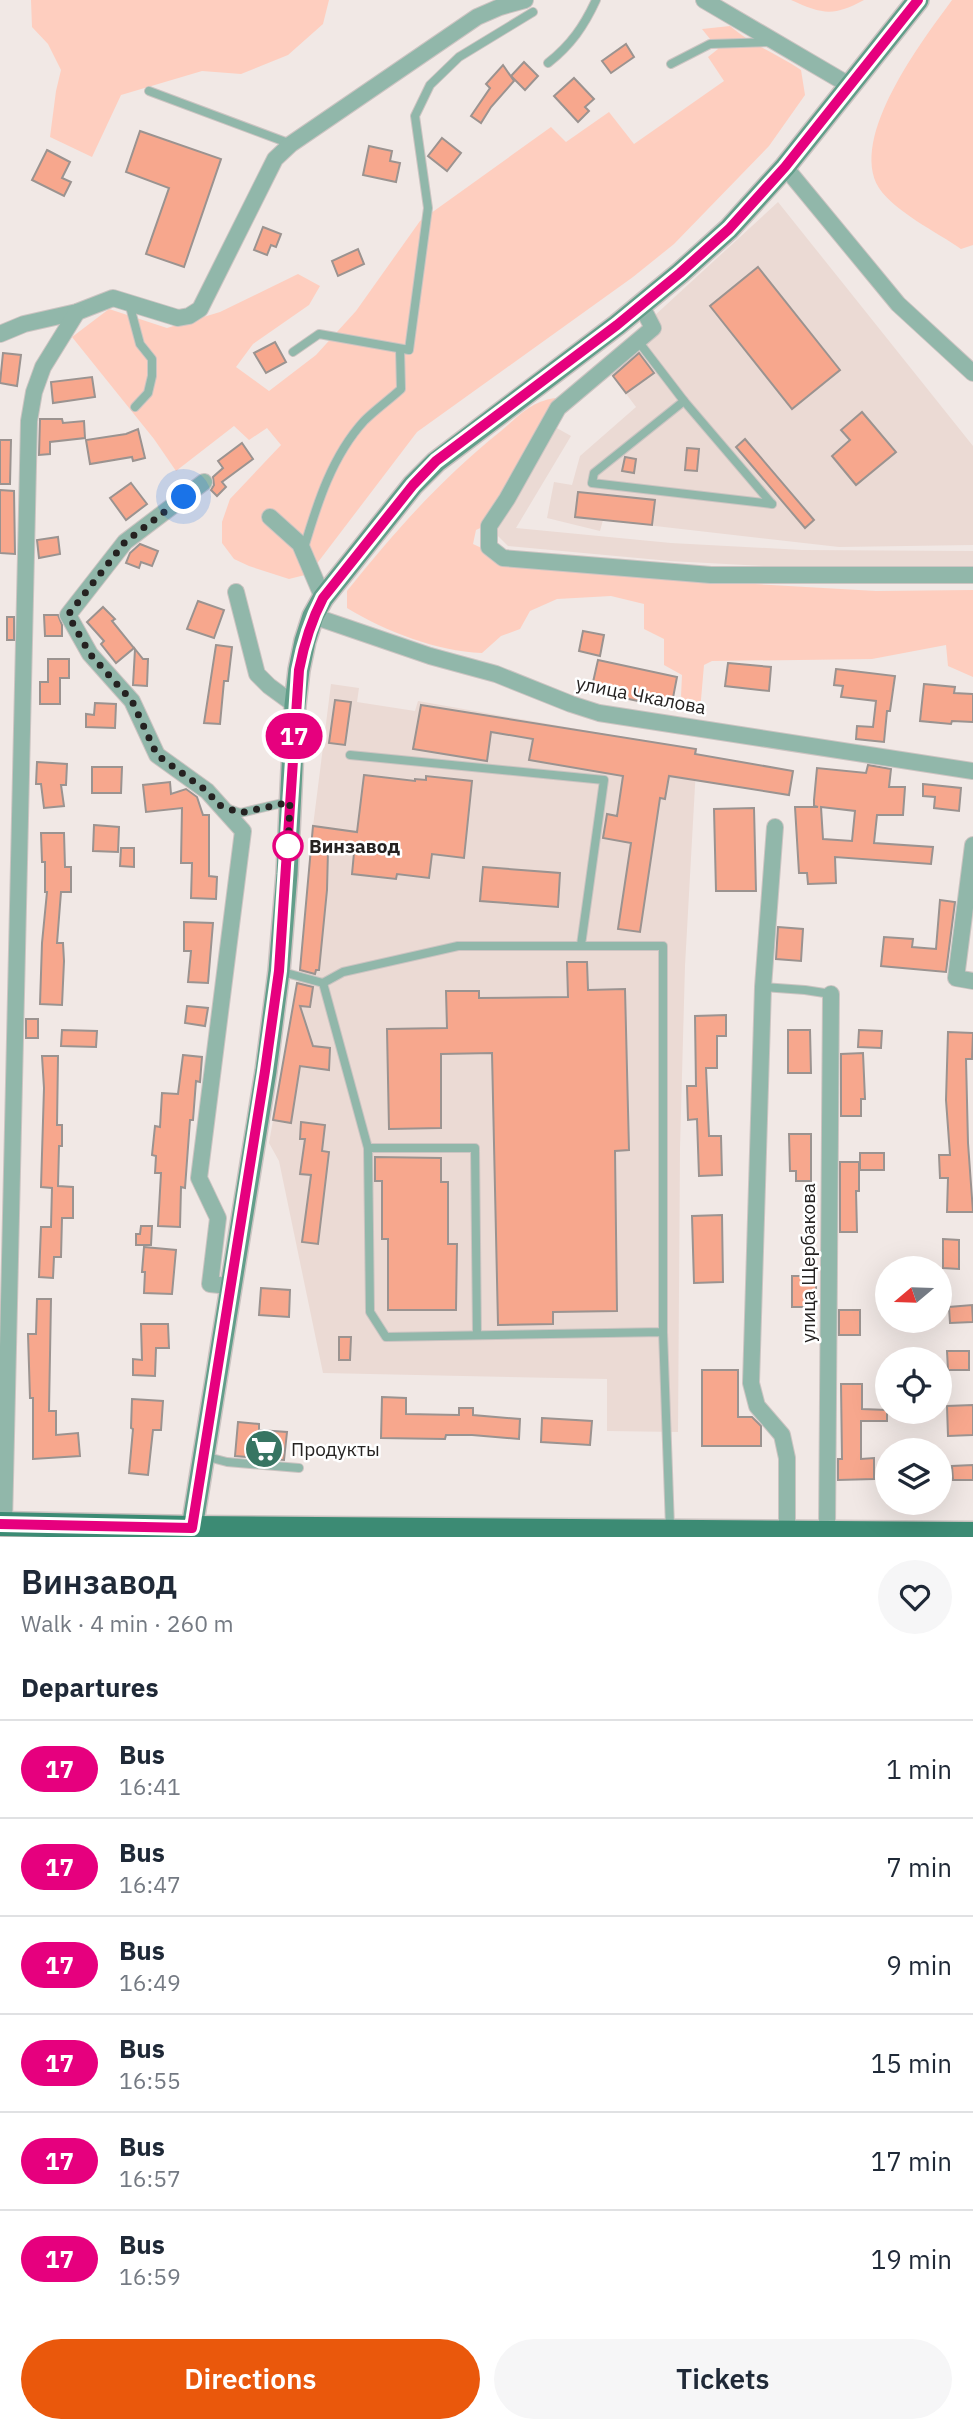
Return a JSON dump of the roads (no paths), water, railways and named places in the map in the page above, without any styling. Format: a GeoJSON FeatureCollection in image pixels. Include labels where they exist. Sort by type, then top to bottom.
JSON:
{"type":"FeatureCollection","features":[{"type":"Feature","properties":{"kind":"main road"},"geometry":{"type":"LineString","coordinates":[[192,1528],[279,971],[295,705],[299,670],[318,607],[413,485],[436,461],[642,305],[729,229],[785,167],[918,0]]}},
{"type":"Feature","properties":{"kind":"main road"},"geometry":{"type":"LineString","coordinates":[[2,1524],[51,1531],[192,1528],[323,1533],[491,1534],[670,1530],[973,1534]]}},
{"type":"Feature","properties":{"kind":"street"},"geometry":{"type":"LineString","coordinates":[[704,0],[849,85]]}},
{"type":"Feature","properties":{"kind":"street"},"geometry":{"type":"LineString","coordinates":[[0,334],[24,324],[77,312],[113,298],[178,318],[189,316],[200,309],[263,179],[275,159],[291,144],[477,17],[500,7],[529,6]]}},
{"type":"Feature","properties":{"kind":"street"},"geometry":{"type":"LineString","coordinates":[[785,167],[898,304],[973,373]]}},
{"type":"Feature","properties":{"kind":"street"},"geometry":{"type":"LineString","coordinates":[[642,305],[653,328],[558,408],[489,526],[489,547],[503,558],[710,575],[973,575]]}},
{"type":"Feature","properties":{"kind":"street"},"geometry":{"type":"LineString","coordinates":[[2,1524],[29,421],[34,392],[43,367],[77,312]]}},
{"type":"Feature","properties":{"kind":"street"},"geometry":{"type":"LineString","coordinates":[[204,482],[125,542],[68,615],[90,654],[132,701],[157,755],[207,791],[243,831],[199,1178],[218,1218],[209,1284],[229,1286]]}},
{"type":"Feature","properties":{"kind":"street"},"geometry":{"type":"LineString","coordinates":[[270,517],[300,544],[318,607]]}},
{"type":"Feature","properties":{"kind":"street"},"geometry":{"type":"LineString","coordinates":[[236,592],[257,674],[295,705]]}},
{"type":"Feature","properties":{"kind":"street","name":"улица Чкалова"},"geometry":{"type":"LineString","coordinates":[[318,607],[430,656],[496,674],[571,705],[599,713],[973,771]]}},
{"type":"Feature","properties":{"kind":"street"},"geometry":{"type":"LineString","coordinates":[[775,827],[763,987],[751,1383],[757,1406],[782,1435],[785,1447],[787,1532]]}},
{"type":"Feature","properties":{"kind":"street"},"geometry":{"type":"LineString","coordinates":[[973,845],[956,978],[973,981]]}},
{"type":"Feature","properties":{"kind":"street","name":"улица Щербакова"},"geometry":{"type":"LineString","coordinates":[[827,1533],[831,994]]}},
{"type":"Feature","properties":{"kind":"lane"},"geometry":{"type":"LineString","coordinates":[[548,62],[568,47],[596,0]]}},
{"type":"Feature","properties":{"kind":"lane"},"geometry":{"type":"LineString","coordinates":[[293,352],[318,334],[409,350],[428,208],[415,116],[430,85],[460,58],[529,6]]}},
{"type":"Feature","properties":{"kind":"lane"},"geometry":{"type":"LineString","coordinates":[[671,64],[710,44],[774,41]]}},
{"type":"Feature","properties":{"kind":"lane"},"geometry":{"type":"LineString","coordinates":[[149,91],[291,144]]}},
{"type":"Feature","properties":{"kind":"lane"},"geometry":{"type":"LineString","coordinates":[[129,303],[140,344],[152,359],[148,393],[135,407]]}},
{"type":"Feature","properties":{"kind":"lane"},"geometry":{"type":"LineString","coordinates":[[638,341],[684,401],[772,504],[592,483],[593,473],[684,401]]}},
{"type":"Feature","properties":{"kind":"lane"},"geometry":{"type":"LineString","coordinates":[[303,551],[318,501],[344,448],[364,421],[401,389],[400,349]]}},
{"type":"Feature","properties":{"kind":"lane"},"geometry":{"type":"LineString","coordinates":[[350,755],[604,780],[581,945]]}},
{"type":"Feature","properties":{"kind":"lane"},"geometry":{"type":"LineString","coordinates":[[219,805],[240,813],[290,802]]}},
{"type":"Feature","properties":{"kind":"lane"},"geometry":{"type":"LineString","coordinates":[[279,971],[323,983],[343,972],[458,946],[663,946],[663,1332],[670,1530]]}},
{"type":"Feature","properties":{"kind":"lane"},"geometry":{"type":"LineString","coordinates":[[323,983],[368,1148],[370,1312],[386,1337],[663,1332]]}},
{"type":"Feature","properties":{"kind":"lane"},"geometry":{"type":"LineString","coordinates":[[763,987],[831,994]]}},
{"type":"Feature","properties":{"kind":"lane"},"geometry":{"type":"LineString","coordinates":[[368,1148],[475,1148],[477,1335]]}},
{"type":"Feature","properties":{"kind":"lane"},"geometry":{"type":"LineString","coordinates":[[204,1455],[227,1462],[299,1468]]}},
{"type":"Feature","properties":{"kind":"place","name":"Винзавод"},"geometry":{"type":"Point","coordinates":[288,846]}},
{"type":"Feature","properties":{"kind":"place","name":"Продукты"},"geometry":{"type":"Point","coordinates":[264,1449]}}]}
